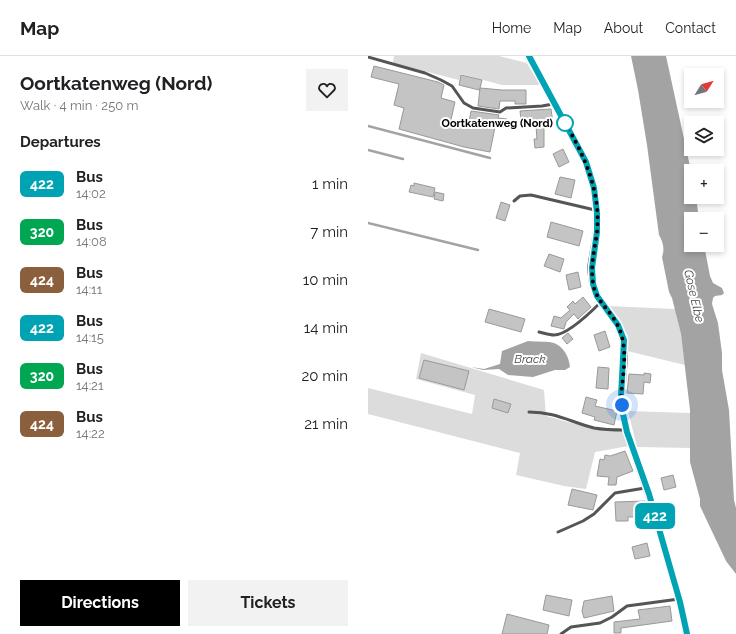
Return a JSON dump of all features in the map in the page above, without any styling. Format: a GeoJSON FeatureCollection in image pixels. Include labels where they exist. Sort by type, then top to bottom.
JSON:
{"type":"FeatureCollection","features":[{"type":"Feature","properties":{"kind":"street"},"geometry":{"type":"LineString","coordinates":[[529,56],[586,162],[594,188],[597,210],[597,232],[592,268],[593,284],[597,296],[618,325],[624,340],[621,396],[627,430],[679,599],[687,634]]}},
{"type":"Feature","properties":{"kind":"lane"},"geometry":{"type":"LineString","coordinates":[[368,57],[425,73],[441,80],[452,86],[464,103],[473,108],[500,112],[506,108],[542,106],[554,103]]}},
{"type":"Feature","properties":{"kind":"lane"},"geometry":{"type":"LineString","coordinates":[[514,201],[520,196],[531,195],[597,210]]}},
{"type":"Feature","properties":{"kind":"lane"},"geometry":{"type":"LineString","coordinates":[[539,332],[556,335],[582,319],[601,302]]}},
{"type":"Feature","properties":{"kind":"lane"},"geometry":{"type":"LineString","coordinates":[[529,412],[547,413],[594,428],[612,431],[627,430]]}},
{"type":"Feature","properties":{"kind":"lane"},"geometry":{"type":"LineString","coordinates":[[558,532],[583,521],[594,514],[615,493],[646,488]]}},
{"type":"Feature","properties":{"kind":"lane"},"geometry":{"type":"LineString","coordinates":[[561,634],[571,627],[600,623],[612,617],[627,606],[679,599]]}},
{"type":"Feature","properties":{"kind":"shaded area"},"geometry":{"type":"Polygon","coordinates":[[[394,56],[499,56],[527,63],[540,85],[502,85],[461,74],[459,80],[393,63],[394,56]]]}},
{"type":"Feature","properties":{"kind":"shaded area"},"geometry":{"type":"Polygon","coordinates":[[[608,306],[675,309],[681,334],[685,365],[627,351],[628,336],[608,306]]]}},
{"type":"Feature","properties":{"kind":"shaded area"},"geometry":{"type":"Polygon","coordinates":[[[421,353],[544,390],[546,416],[575,424],[622,431],[629,446],[595,452],[586,489],[564,486],[516,475],[520,453],[368,414],[368,388],[472,414],[475,395],[416,379],[421,353]]]}},
{"type":"Feature","properties":{"kind":"shaded area"},"geometry":{"type":"Polygon","coordinates":[[[628,411],[690,413],[690,448],[637,447],[628,411]]]}},
{"type":"Feature","properties":{"kind":"water","name":"Gose Elbe"},"geometry":{"type":"Polygon","coordinates":[[[631,56],[666,56],[684,139],[684,156],[688,156],[689,164],[684,164],[684,204],[697,204],[698,212],[684,212],[684,252],[705,252],[710,276],[713,283],[722,288],[724,293],[722,295],[715,296],[712,304],[718,323],[722,353],[722,370],[729,410],[734,500],[736,508],[736,574],[726,561],[700,506],[700,499],[690,462],[690,410],[681,334],[672,298],[669,292],[662,257],[663,246],[659,235],[638,90],[631,56]]]}},
{"type":"Feature","properties":{"kind":"water","name":"Brack"},"geometry":{"type":"Polygon","coordinates":[[[528,341],[549,342],[558,345],[565,353],[570,367],[565,370],[555,370],[533,377],[508,375],[499,369],[483,370],[471,367],[484,369],[500,364],[502,351],[528,341]]]}},
{"type":"Feature","properties":{"kind":"building"},"geometry":{"type":"Polygon","coordinates":[[[374,66],[438,82],[444,85],[441,98],[455,102],[450,124],[468,128],[471,111],[499,115],[498,118],[507,119],[507,127],[495,127],[490,152],[464,147],[399,129],[404,108],[394,105],[399,84],[371,77],[374,66]]]}},
{"type":"Feature","properties":{"kind":"building"},"geometry":{"type":"Polygon","coordinates":[[[461,75],[482,80],[479,90],[459,85],[461,75]]]}},
{"type":"Feature","properties":{"kind":"building"},"geometry":{"type":"Polygon","coordinates":[[[480,88],[526,90],[526,104],[515,104],[515,101],[500,101],[499,109],[478,106],[480,88]]]}},
{"type":"Feature","properties":{"kind":"building"},"geometry":{"type":"Polygon","coordinates":[[[551,109],[553,124],[544,125],[544,147],[535,148],[534,139],[537,139],[536,126],[522,127],[520,111],[551,109]]]}},
{"type":"Feature","properties":{"kind":"building"},"geometry":{"type":"Polygon","coordinates":[[[563,149],[569,162],[559,167],[553,154],[563,149]]]}},
{"type":"Feature","properties":{"kind":"building"},"geometry":{"type":"Polygon","coordinates":[[[560,177],[575,180],[571,198],[555,194],[560,177]]]}},
{"type":"Feature","properties":{"kind":"building"},"geometry":{"type":"Polygon","coordinates":[[[414,183],[435,188],[433,197],[409,192],[411,185],[414,186],[414,183]]]}},
{"type":"Feature","properties":{"kind":"building"},"geometry":{"type":"Polygon","coordinates":[[[435,192],[444,194],[443,201],[434,199],[435,192]]]}},
{"type":"Feature","properties":{"kind":"building"},"geometry":{"type":"Polygon","coordinates":[[[501,202],[510,205],[505,221],[496,218],[501,202]]]}},
{"type":"Feature","properties":{"kind":"building"},"geometry":{"type":"Polygon","coordinates":[[[551,222],[583,231],[579,246],[547,237],[551,222]]]}},
{"type":"Feature","properties":{"kind":"building"},"geometry":{"type":"Polygon","coordinates":[[[549,254],[564,259],[560,272],[544,266],[549,254]]]}},
{"type":"Feature","properties":{"kind":"building"},"geometry":{"type":"Polygon","coordinates":[[[578,272],[581,287],[569,290],[566,275],[578,272]]]}},
{"type":"Feature","properties":{"kind":"building"},"geometry":{"type":"Polygon","coordinates":[[[583,297],[591,307],[578,319],[574,314],[566,322],[564,329],[551,326],[554,316],[561,318],[570,310],[567,307],[573,301],[575,304],[583,297]]]}},
{"type":"Feature","properties":{"kind":"building"},"geometry":{"type":"Polygon","coordinates":[[[489,309],[525,319],[521,332],[485,322],[489,309]]]}},
{"type":"Feature","properties":{"kind":"building"},"geometry":{"type":"Polygon","coordinates":[[[605,331],[610,347],[599,351],[594,335],[605,331]]]}},
{"type":"Feature","properties":{"kind":"building"},"geometry":{"type":"Polygon","coordinates":[[[568,333],[573,339],[567,344],[562,338],[568,333]]]}},
{"type":"Feature","properties":{"kind":"building"},"geometry":{"type":"Polygon","coordinates":[[[424,360],[469,371],[464,390],[419,378],[424,360]]]}},
{"type":"Feature","properties":{"kind":"building"},"geometry":{"type":"Polygon","coordinates":[[[598,367],[609,368],[608,389],[596,388],[598,367]]]}},
{"type":"Feature","properties":{"kind":"building"},"geometry":{"type":"Polygon","coordinates":[[[644,373],[651,374],[650,383],[644,382],[643,394],[627,393],[629,374],[644,375],[644,373]]]}},
{"type":"Feature","properties":{"kind":"building"},"geometry":{"type":"Polygon","coordinates":[[[586,397],[597,400],[595,406],[617,411],[614,425],[594,420],[595,417],[582,413],[586,397]]]}},
{"type":"Feature","properties":{"kind":"building"},"geometry":{"type":"Polygon","coordinates":[[[494,399],[511,404],[508,413],[492,408],[494,399]]]}},
{"type":"Feature","properties":{"kind":"building"},"geometry":{"type":"Polygon","coordinates":[[[625,451],[633,471],[617,477],[616,485],[608,485],[609,477],[597,476],[600,459],[604,460],[605,455],[610,456],[625,451]]]}},
{"type":"Feature","properties":{"kind":"building"},"geometry":{"type":"Polygon","coordinates":[[[673,475],[676,487],[664,490],[661,478],[673,475]]]}},
{"type":"Feature","properties":{"kind":"building"},"geometry":{"type":"Polygon","coordinates":[[[572,489],[597,495],[593,510],[568,505],[572,489]]]}},
{"type":"Feature","properties":{"kind":"building"},"geometry":{"type":"Polygon","coordinates":[[[645,501],[645,517],[628,517],[628,521],[616,521],[615,502],[645,501]]]}},
{"type":"Feature","properties":{"kind":"building"},"geometry":{"type":"Polygon","coordinates":[[[647,543],[650,556],[635,559],[632,547],[647,543]]]}},
{"type":"Feature","properties":{"kind":"building"},"geometry":{"type":"Polygon","coordinates":[[[546,595],[572,600],[569,616],[543,610],[546,595]]]}},
{"type":"Feature","properties":{"kind":"building"},"geometry":{"type":"Polygon","coordinates":[[[612,596],[614,611],[584,618],[582,611],[584,601],[612,596]]]}},
{"type":"Feature","properties":{"kind":"building"},"geometry":{"type":"Polygon","coordinates":[[[670,606],[672,621],[621,628],[621,633],[614,633],[614,622],[640,619],[638,610],[670,606]]]}},
{"type":"Feature","properties":{"kind":"building"},"geometry":{"type":"Polygon","coordinates":[[[507,614],[549,625],[547,634],[502,634],[507,614]]]}},
{"type":"Feature","properties":{"kind":"waterway"},"geometry":{"type":"LineString","coordinates":[[368,126],[490,158]]}},
{"type":"Feature","properties":{"kind":"waterway"},"geometry":{"type":"LineString","coordinates":[[368,150],[403,159]]}},
{"type":"Feature","properties":{"kind":"waterway"},"geometry":{"type":"LineString","coordinates":[[368,223],[478,250]]}},
{"type":"Feature","properties":{"kind":"bus line","name":"422"},"geometry":{"type":"LineString","coordinates":[[529,56],[586,162],[594,188],[597,213],[597,232],[593,252],[593,284],[597,296],[618,325],[624,340],[621,396],[623,414],[627,432],[649,494],[680,602],[687,634]]}},
{"type":"Feature","properties":{"kind":"place","name":"Oortkatenweg (Nord)"},"geometry":{"type":"Point","coordinates":[565,123]}},
{"type":"Feature","properties":{"kind":"route"},"geometry":{"type":"LineString","coordinates":[[565,123],[586,162],[594,188],[597,213],[597,232],[593,252],[593,284],[597,296],[618,325],[624,340],[621,396],[622,405]]}}]}
